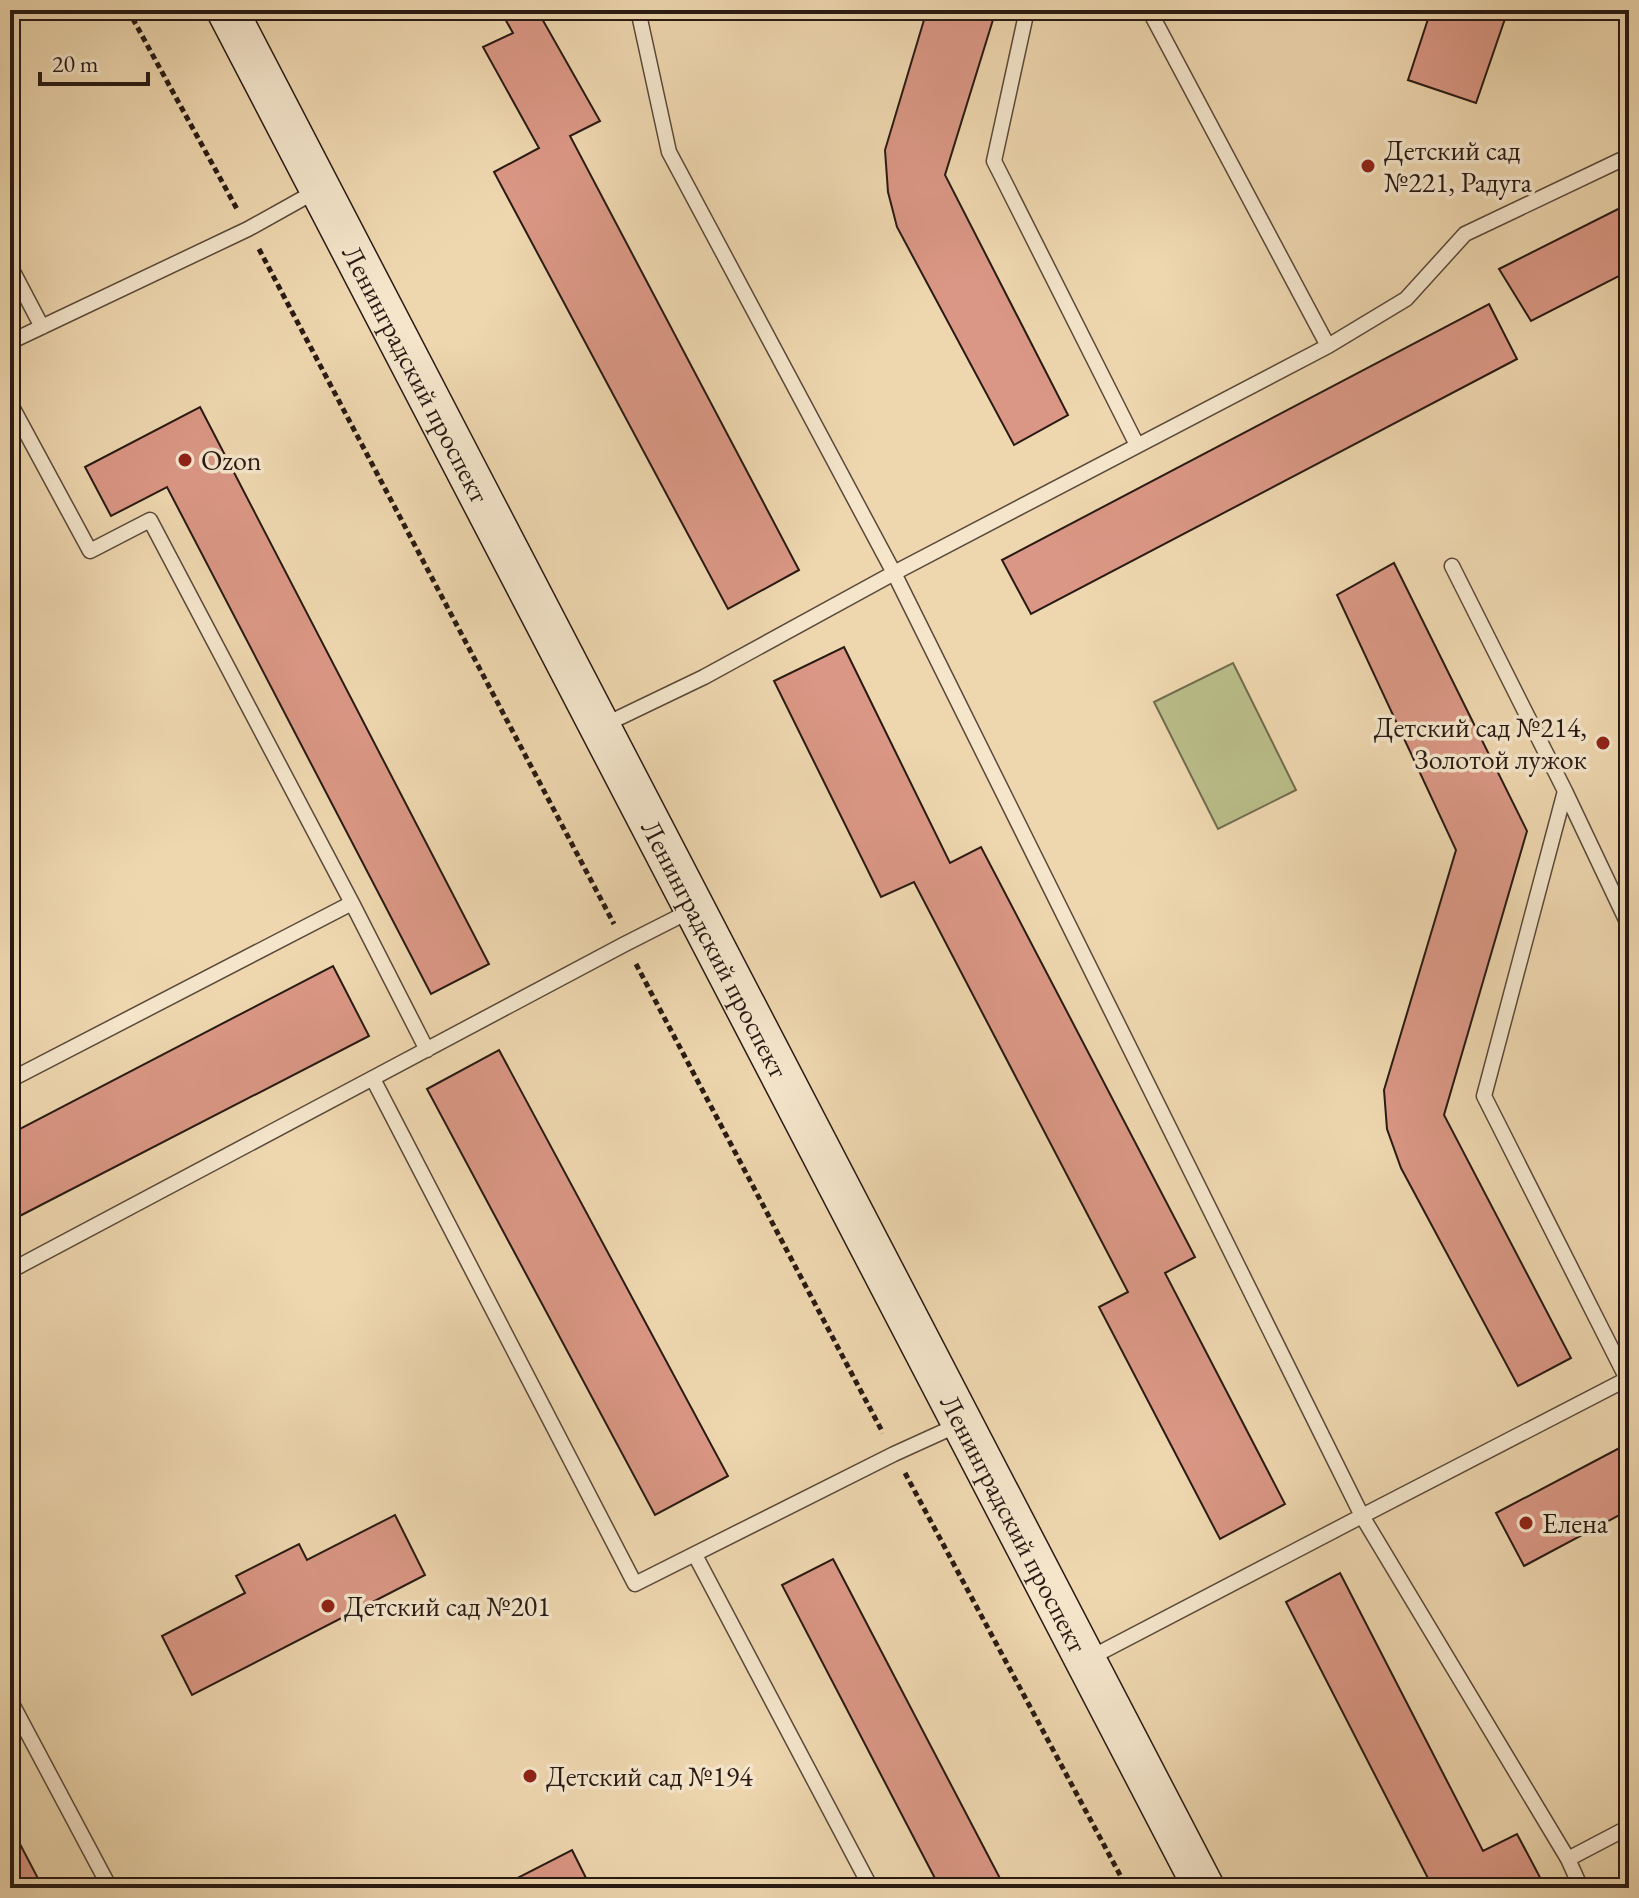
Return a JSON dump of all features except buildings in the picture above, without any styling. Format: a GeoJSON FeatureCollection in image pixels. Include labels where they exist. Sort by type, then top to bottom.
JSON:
{"type":"FeatureCollection","features":[{"type":"Feature","properties":{"kind":"main road","name":"Ленинградский проспект"},"geometry":{"type":"LineString","coordinates":[[227,10],[1204,1888]]}},
{"type":"Feature","properties":{"kind":"lane"},"geometry":{"type":"LineString","coordinates":[[638,10],[669,152],[894,573],[1362,1516],[1568,1859],[1581,1888]]}},
{"type":"Feature","properties":{"kind":"lane"},"geometry":{"type":"LineString","coordinates":[[1027,10],[994,161],[1137,445]]}},
{"type":"Feature","properties":{"kind":"lane"},"geometry":{"type":"LineString","coordinates":[[1149,10],[1328,346]]}},
{"type":"Feature","properties":{"kind":"lane"},"geometry":{"type":"LineString","coordinates":[[600,727],[704,677],[894,573],[1328,346],[1406,299],[1465,234],[1629,156]]}},
{"type":"Feature","properties":{"kind":"lane"},"geometry":{"type":"LineString","coordinates":[[10,342],[248,229],[320,189]]}},
{"type":"Feature","properties":{"kind":"lane"},"geometry":{"type":"LineString","coordinates":[[10,266],[42,327]]}},
{"type":"Feature","properties":{"kind":"lane"},"geometry":{"type":"LineString","coordinates":[[10,403],[90,551],[150,520],[427,1050]]}},
{"type":"Feature","properties":{"kind":"lane"},"geometry":{"type":"LineString","coordinates":[[1452,566],[1629,926]]}},
{"type":"Feature","properties":{"kind":"lane"},"geometry":{"type":"LineString","coordinates":[[1085,1660],[1628,1378],[1484,1096],[1565,791]]}},
{"type":"Feature","properties":{"kind":"lane"},"geometry":{"type":"LineString","coordinates":[[10,1080],[352,903]]}},
{"type":"Feature","properties":{"kind":"lane"},"geometry":{"type":"LineString","coordinates":[[10,1271],[695,909]]}},
{"type":"Feature","properties":{"kind":"lane"},"geometry":{"type":"LineString","coordinates":[[373,1079],[635,1584],[962,1423]]}},
{"type":"Feature","properties":{"kind":"lane"},"geometry":{"type":"LineString","coordinates":[[695,1555],[871,1888]]}},
{"type":"Feature","properties":{"kind":"lane"},"geometry":{"type":"LineString","coordinates":[[10,1700],[110,1888]]}},
{"type":"Feature","properties":{"kind":"lane"},"geometry":{"type":"LineString","coordinates":[[1568,1859],[1629,1827]]}},
{"type":"Feature","properties":{"kind":"green space"},"geometry":{"type":"Polygon","coordinates":[[[1233,663],[1296,790],[1218,829],[1154,702],[1233,663]]]}},
{"type":"Feature","properties":{"kind":"place","name":"Детский сад №221, Радуга"},"geometry":{"type":"Point","coordinates":[1368,166]}},
{"type":"Feature","properties":{"kind":"place","name":"Ozon"},"geometry":{"type":"Point","coordinates":[185,460]}},
{"type":"Feature","properties":{"kind":"place","name":"Детский сад №214, Золотой лужок"},"geometry":{"type":"Point","coordinates":[1603,743]}},
{"type":"Feature","properties":{"kind":"place","name":"Елена"},"geometry":{"type":"Point","coordinates":[1526,1523]}},
{"type":"Feature","properties":{"kind":"place","name":"Детский сад №201"},"geometry":{"type":"Point","coordinates":[328,1606]}},
{"type":"Feature","properties":{"kind":"place","name":"Детский сад №194"},"geometry":{"type":"Point","coordinates":[530,1776]}}]}
